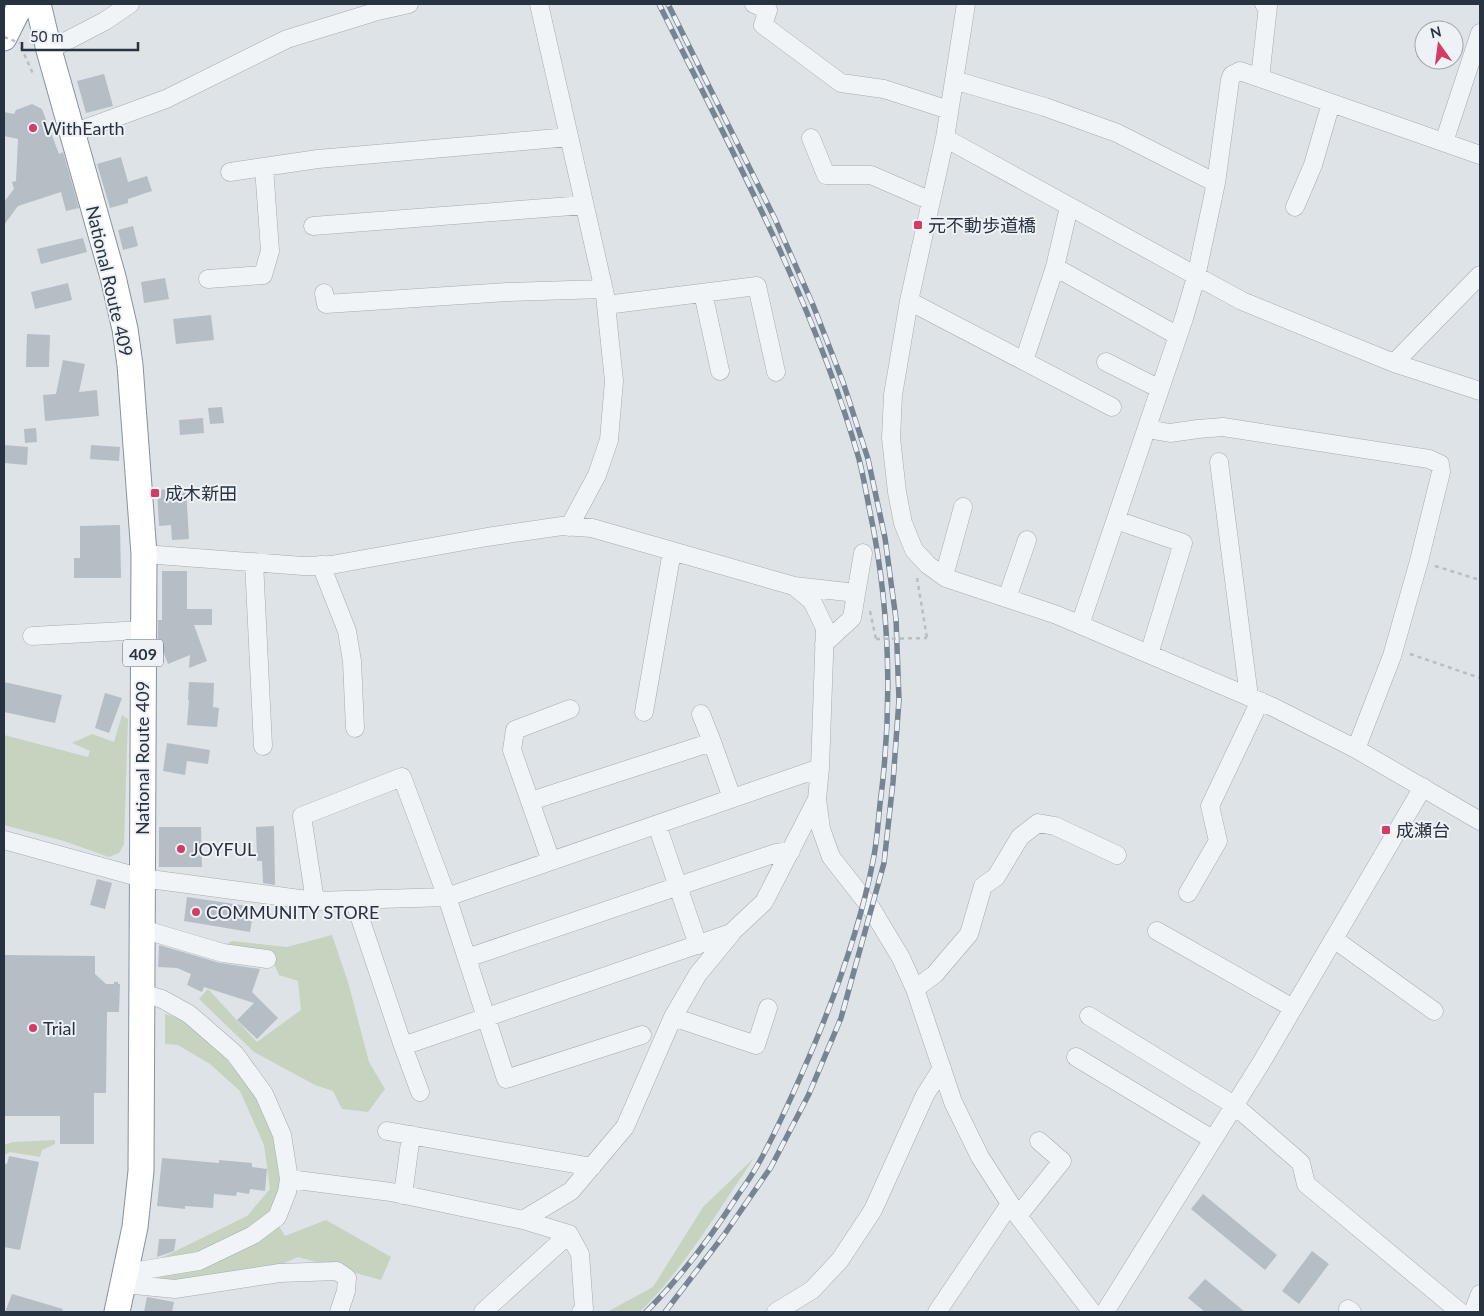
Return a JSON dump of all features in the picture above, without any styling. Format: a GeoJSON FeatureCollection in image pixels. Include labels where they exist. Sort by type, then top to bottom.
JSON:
{"type":"FeatureCollection","features":[{"type":"Feature","properties":{"kind":"highway"},"geometry":{"type":"LineString","coordinates":[[9,39],[21,4]]}},
{"type":"Feature","properties":{"kind":"highway","name":"National Route 409"},"geometry":{"type":"LineString","coordinates":[[38,4],[49,50],[113,277],[125,329],[130,365],[144,554],[140,1171],[134,1227],[117,1312]]}},
{"type":"Feature","properties":{"kind":"street"},"geometry":{"type":"LineString","coordinates":[[49,50],[105,21],[130,4]]}},
{"type":"Feature","properties":{"kind":"street"},"geometry":{"type":"LineString","coordinates":[[73,133],[166,99],[287,39],[378,11],[409,4]]}},
{"type":"Feature","properties":{"kind":"street"},"geometry":{"type":"LineString","coordinates":[[539,4],[604,297],[614,381],[609,440],[597,475],[569,527]]}},
{"type":"Feature","properties":{"kind":"street"},"geometry":{"type":"LineString","coordinates":[[754,4],[768,10],[763,25],[840,83],[884,89],[949,110]]}},
{"type":"Feature","properties":{"kind":"street"},"geometry":{"type":"LineString","coordinates":[[966,4],[944,138],[909,301],[893,395],[891,438],[897,492],[903,523],[914,550],[928,565],[946,578],[1080,625],[1254,699],[1356,749],[1480,821]]}},
{"type":"Feature","properties":{"kind":"street"},"geometry":{"type":"LineString","coordinates":[[1260,78],[1268,6],[1264,4]]}},
{"type":"Feature","properties":{"kind":"street"},"geometry":{"type":"LineString","coordinates":[[1444,142],[1480,34]]}},
{"type":"Feature","properties":{"kind":"street"},"geometry":{"type":"LineString","coordinates":[[1080,625],[1147,430],[1196,277],[1216,183],[1232,74],[1240,71],[1480,155]]}},
{"type":"Feature","properties":{"kind":"street"},"geometry":{"type":"LineString","coordinates":[[954,80],[1045,107],[1118,133],[1216,183]]}},
{"type":"Feature","properties":{"kind":"street"},"geometry":{"type":"LineString","coordinates":[[1295,207],[1313,164],[1331,103]]}},
{"type":"Feature","properties":{"kind":"street"},"geometry":{"type":"LineString","coordinates":[[230,172],[318,159],[569,137]]}},
{"type":"Feature","properties":{"kind":"street"},"geometry":{"type":"LineString","coordinates":[[811,138],[826,175],[871,175],[931,201]]}},
{"type":"Feature","properties":{"kind":"street"},"geometry":{"type":"LineString","coordinates":[[944,138],[1242,301],[1394,363],[1480,391]]}},
{"type":"Feature","properties":{"kind":"street"},"geometry":{"type":"LineString","coordinates":[[208,279],[263,275],[270,251],[264,167]]}},
{"type":"Feature","properties":{"kind":"street"},"geometry":{"type":"LineString","coordinates":[[313,226],[584,205]]}},
{"type":"Feature","properties":{"kind":"street"},"geometry":{"type":"LineString","coordinates":[[1024,361],[1054,267],[1069,207]]}},
{"type":"Feature","properties":{"kind":"street"},"geometry":{"type":"LineString","coordinates":[[1054,267],[1178,336]]}},
{"type":"Feature","properties":{"kind":"street"},"geometry":{"type":"LineString","coordinates":[[1394,363],[1480,275]]}},
{"type":"Feature","properties":{"kind":"street"},"geometry":{"type":"LineString","coordinates":[[324,293],[326,304],[507,292],[604,297],[703,293],[757,286],[776,372]]}},
{"type":"Feature","properties":{"kind":"street"},"geometry":{"type":"LineString","coordinates":[[703,293],[720,370]]}},
{"type":"Feature","properties":{"kind":"street"},"geometry":{"type":"LineString","coordinates":[[909,301],[1112,407]]}},
{"type":"Feature","properties":{"kind":"street"},"geometry":{"type":"LineString","coordinates":[[1106,362],[1160,389]]}},
{"type":"Feature","properties":{"kind":"street"},"geometry":{"type":"LineString","coordinates":[[1147,430],[1170,433],[1223,427],[1429,459],[1440,464],[1441,472],[1419,561],[1394,648],[1356,749]]}},
{"type":"Feature","properties":{"kind":"street"},"geometry":{"type":"LineString","coordinates":[[1188,893],[1218,840],[1210,806],[1254,699],[1219,462]]}},
{"type":"Feature","properties":{"kind":"street"},"geometry":{"type":"LineString","coordinates":[[944,576],[963,507]]}},
{"type":"Feature","properties":{"kind":"street"},"geometry":{"type":"LineString","coordinates":[[1116,520],[1183,543],[1149,654]]}},
{"type":"Feature","properties":{"kind":"street"},"geometry":{"type":"LineString","coordinates":[[144,554],[303,566],[322,565],[487,537],[569,527],[592,528],[794,586],[856,593]]}},
{"type":"Feature","properties":{"kind":"street"},"geometry":{"type":"LineString","coordinates":[[1007,598],[1027,540]]}},
{"type":"Feature","properties":{"kind":"street"},"geometry":{"type":"LineString","coordinates":[[644,712],[672,551]]}},
{"type":"Feature","properties":{"kind":"street"},"geometry":{"type":"LineString","coordinates":[[824,644],[852,618],[863,553]]}},
{"type":"Feature","properties":{"kind":"street"},"geometry":{"type":"LineString","coordinates":[[254,562],[262,746]]}},
{"type":"Feature","properties":{"kind":"street"},"geometry":{"type":"LineString","coordinates":[[322,565],[347,631],[352,661],[355,728]]}},
{"type":"Feature","properties":{"kind":"street"},"geometry":{"type":"LineString","coordinates":[[794,586],[812,601],[825,628],[820,768],[817,799],[821,829],[831,858],[871,908],[901,958],[914,988],[953,1102],[980,1157],[1014,1210],[1092,1312]]}},
{"type":"Feature","properties":{"kind":"street"},"geometry":{"type":"LineString","coordinates":[[32,636],[143,630]]}},
{"type":"Feature","properties":{"kind":"street"},"geometry":{"type":"LineString","coordinates":[[552,861],[512,750],[515,730],[570,709]]}},
{"type":"Feature","properties":{"kind":"street"},"geometry":{"type":"LineString","coordinates":[[701,714],[732,798]]}},
{"type":"Feature","properties":{"kind":"street"},"geometry":{"type":"LineString","coordinates":[[531,801],[712,742]]}},
{"type":"Feature","properties":{"kind":"street"},"geometry":{"type":"LineString","coordinates":[[4,840],[142,878],[315,901],[447,897],[820,768]]}},
{"type":"Feature","properties":{"kind":"street"},"geometry":{"type":"LineString","coordinates":[[315,901],[302,816],[402,777],[447,897],[506,1079],[642,1035]]}},
{"type":"Feature","properties":{"kind":"street"},"geometry":{"type":"LineString","coordinates":[[1105,1312],[1261,1063],[1423,787]]}},
{"type":"Feature","properties":{"kind":"street"},"geometry":{"type":"LineString","coordinates":[[523,1220],[571,1191],[625,1127],[673,1017],[698,974],[731,933],[764,902],[817,799]]}},
{"type":"Feature","properties":{"kind":"street"},"geometry":{"type":"LineString","coordinates":[[914,988],[934,974],[969,934],[983,886],[996,877],[1020,837],[1038,823],[1055,826],[1117,855]]}},
{"type":"Feature","properties":{"kind":"street"},"geometry":{"type":"LineString","coordinates":[[657,825],[698,945]]}},
{"type":"Feature","properties":{"kind":"street"},"geometry":{"type":"LineString","coordinates":[[467,958],[776,853],[790,851]]}},
{"type":"Feature","properties":{"kind":"street"},"geometry":{"type":"LineString","coordinates":[[354,900],[420,1092]]}},
{"type":"Feature","properties":{"kind":"street"},"geometry":{"type":"LineString","coordinates":[[142,929],[223,953],[267,959]]}},
{"type":"Feature","properties":{"kind":"street"},"geometry":{"type":"LineString","coordinates":[[1157,931],[1293,1008]]}},
{"type":"Feature","properties":{"kind":"street"},"geometry":{"type":"LineString","coordinates":[[403,1046],[731,933]]}},
{"type":"Feature","properties":{"kind":"street"},"geometry":{"type":"LineString","coordinates":[[1334,939],[1434,1011]]}},
{"type":"Feature","properties":{"kind":"street"},"geometry":{"type":"LineString","coordinates":[[124,1278],[199,1261],[253,1235],[277,1217],[287,1192],[289,1179],[282,1135],[264,1094],[235,1054],[189,1014],[162,999],[142,994]]}},
{"type":"Feature","properties":{"kind":"street"},"geometry":{"type":"LineString","coordinates":[[673,1017],[756,1045],[768,1008]]}},
{"type":"Feature","properties":{"kind":"street"},"geometry":{"type":"LineString","coordinates":[[1089,1016],[1234,1105],[1301,1163],[1306,1184],[1460,1312]]}},
{"type":"Feature","properties":{"kind":"street"},"geometry":{"type":"LineString","coordinates":[[1076,1057],[1212,1139]]}},
{"type":"Feature","properties":{"kind":"street"},"geometry":{"type":"LineString","coordinates":[[776,1312],[812,1290],[840,1260],[873,1210],[925,1095],[942,1068]]}},
{"type":"Feature","properties":{"kind":"street"},"geometry":{"type":"LineString","coordinates":[[387,1131],[592,1167]]}},
{"type":"Feature","properties":{"kind":"street"},"geometry":{"type":"LineString","coordinates":[[403,1195],[411,1135]]}},
{"type":"Feature","properties":{"kind":"street"},"geometry":{"type":"LineString","coordinates":[[937,1312],[1014,1210],[1062,1161],[1039,1140]]}},
{"type":"Feature","properties":{"kind":"street"},"geometry":{"type":"LineString","coordinates":[[289,1179],[403,1195],[523,1220],[569,1234],[580,1254],[584,1309],[581,1312]]}},
{"type":"Feature","properties":{"kind":"street"},"geometry":{"type":"LineString","coordinates":[[483,1312],[569,1234]]}},
{"type":"Feature","properties":{"kind":"street"},"geometry":{"type":"LineString","coordinates":[[124,1278],[175,1289],[280,1273],[337,1271],[346,1278],[346,1291],[340,1312]]}},
{"type":"Feature","properties":{"kind":"street"},"geometry":{"type":"LineString","coordinates":[[1473,1312],[1480,1294]]}},
{"type":"Feature","properties":{"kind":"path"},"geometry":{"type":"LineString","coordinates":[[1419,561],[1480,580]]}},
{"type":"Feature","properties":{"kind":"path"},"geometry":{"type":"LineString","coordinates":[[876,639],[927,638],[920,586]]}},
{"type":"Feature","properties":{"kind":"path"},"geometry":{"type":"LineString","coordinates":[[1394,648],[1480,678]]}},
{"type":"Feature","properties":{"kind":"green space"},"geometry":{"type":"Polygon","coordinates":[[[122,715],[128,719],[124,844],[119,853],[109,857],[64,841],[4,825],[4,735],[88,757],[90,751],[72,743],[92,734],[114,742],[122,715]]]}},
{"type":"Feature","properties":{"kind":"green space"},"geometry":{"type":"Polygon","coordinates":[[[332,935],[348,982],[369,1062],[385,1089],[368,1112],[342,1109],[333,1091],[315,1085],[254,1052],[199,999],[208,989],[257,1042],[301,1010],[298,981],[279,975],[270,955],[224,946],[232,941],[287,947],[332,935]]]}},
{"type":"Feature","properties":{"kind":"green space"},"geometry":{"type":"Polygon","coordinates":[[[165,1014],[182,1019],[226,1059],[257,1096],[271,1121],[284,1189],[271,1213],[285,1236],[326,1220],[391,1257],[381,1280],[298,1257],[270,1269],[200,1281],[154,1281],[148,1277],[153,1262],[247,1216],[270,1189],[264,1145],[240,1091],[210,1064],[178,1045],[165,1044],[165,1014]]]}},
{"type":"Feature","properties":{"kind":"green space"},"geometry":{"type":"Polygon","coordinates":[[[55,1140],[55,1144],[42,1150],[40,1157],[10,1152],[4,1155],[4,1145],[13,1142],[55,1140]]]}},
{"type":"Feature","properties":{"kind":"green space"},"geometry":{"type":"Polygon","coordinates":[[[754,1158],[672,1276],[640,1312],[607,1312],[653,1287],[703,1207],[754,1158]]]}},
{"type":"Feature","properties":{"kind":"building"},"geometry":{"type":"Polygon","coordinates":[[[104,74],[113,106],[86,113],[77,81],[104,74]]]}},
{"type":"Feature","properties":{"kind":"building"},"geometry":{"type":"Polygon","coordinates":[[[32,104],[42,109],[59,154],[63,152],[79,208],[66,211],[61,192],[18,206],[4,225],[4,202],[14,189],[12,182],[16,181],[18,139],[4,136],[4,112],[14,114],[16,110],[32,104]]]}},
{"type":"Feature","properties":{"kind":"building"},"geometry":{"type":"Polygon","coordinates":[[[121,157],[128,182],[147,176],[152,191],[128,199],[128,203],[110,208],[97,164],[121,157]]]}},
{"type":"Feature","properties":{"kind":"building"},"geometry":{"type":"Polygon","coordinates":[[[133,226],[138,246],[123,250],[118,230],[133,226]]]}},
{"type":"Feature","properties":{"kind":"building"},"geometry":{"type":"Polygon","coordinates":[[[83,238],[87,252],[41,264],[37,249],[83,238]]]}},
{"type":"Feature","properties":{"kind":"building"},"geometry":{"type":"Polygon","coordinates":[[[165,278],[169,299],[144,303],[141,282],[165,278]]]}},
{"type":"Feature","properties":{"kind":"building"},"geometry":{"type":"Polygon","coordinates":[[[68,283],[72,300],[35,309],[31,292],[68,283]]]}},
{"type":"Feature","properties":{"kind":"building"},"geometry":{"type":"Polygon","coordinates":[[[211,315],[214,340],[176,344],[173,319],[211,315]]]}},
{"type":"Feature","properties":{"kind":"building"},"geometry":{"type":"Polygon","coordinates":[[[27,334],[50,335],[49,367],[26,367],[27,334]]]}},
{"type":"Feature","properties":{"kind":"building"},"geometry":{"type":"Polygon","coordinates":[[[63,360],[85,364],[79,392],[97,390],[99,416],[45,421],[43,395],[56,394],[63,360]]]}},
{"type":"Feature","properties":{"kind":"building"},"geometry":{"type":"Polygon","coordinates":[[[222,407],[224,423],[210,424],[208,408],[222,407]]]}},
{"type":"Feature","properties":{"kind":"building"},"geometry":{"type":"Polygon","coordinates":[[[203,418],[204,433],[180,435],[179,420],[203,418]]]}},
{"type":"Feature","properties":{"kind":"building"},"geometry":{"type":"Polygon","coordinates":[[[36,428],[37,442],[25,443],[24,429],[36,428]]]}},
{"type":"Feature","properties":{"kind":"building"},"geometry":{"type":"Polygon","coordinates":[[[4,445],[28,447],[27,465],[4,463],[4,445]]]}},
{"type":"Feature","properties":{"kind":"building"},"geometry":{"type":"Polygon","coordinates":[[[91,445],[120,447],[119,461],[90,459],[91,445]]]}},
{"type":"Feature","properties":{"kind":"building"},"geometry":{"type":"Polygon","coordinates":[[[186,488],[189,539],[172,540],[171,525],[159,526],[157,490],[186,488]]]}},
{"type":"Feature","properties":{"kind":"building"},"geometry":{"type":"Polygon","coordinates":[[[120,525],[121,578],[74,578],[74,558],[80,558],[80,526],[120,525]]]}},
{"type":"Feature","properties":{"kind":"building"},"geometry":{"type":"Polygon","coordinates":[[[162,571],[187,571],[187,609],[212,609],[212,625],[194,625],[207,661],[189,668],[190,655],[168,664],[158,638],[158,620],[162,620],[162,571]]]}},
{"type":"Feature","properties":{"kind":"building"},"geometry":{"type":"Polygon","coordinates":[[[4,682],[62,695],[55,723],[4,712],[4,682]]]}},
{"type":"Feature","properties":{"kind":"building"},"geometry":{"type":"Polygon","coordinates":[[[189,682],[214,683],[213,707],[219,708],[217,727],[187,725],[189,682]]]}},
{"type":"Feature","properties":{"kind":"building"},"geometry":{"type":"Polygon","coordinates":[[[105,693],[122,698],[109,733],[95,728],[105,693]]]}},
{"type":"Feature","properties":{"kind":"building"},"geometry":{"type":"Polygon","coordinates":[[[167,743],[210,750],[208,764],[187,761],[185,775],[163,771],[167,743]]]}},
{"type":"Feature","properties":{"kind":"building"},"geometry":{"type":"Polygon","coordinates":[[[274,826],[275,885],[263,883],[262,861],[257,861],[256,827],[274,826]]]}},
{"type":"Feature","properties":{"kind":"building"},"geometry":{"type":"Polygon","coordinates":[[[159,827],[201,827],[202,867],[159,867],[159,827]]]}},
{"type":"Feature","properties":{"kind":"building"},"geometry":{"type":"Polygon","coordinates":[[[97,879],[112,883],[105,909],[90,905],[97,879]]]}},
{"type":"Feature","properties":{"kind":"building"},"geometry":{"type":"Polygon","coordinates":[[[187,897],[254,907],[250,932],[184,921],[187,897]]]}},
{"type":"Feature","properties":{"kind":"building"},"geometry":{"type":"Polygon","coordinates":[[[159,945],[220,963],[260,969],[252,992],[278,1018],[257,1039],[237,1020],[254,1003],[204,987],[202,992],[187,985],[191,974],[177,968],[158,967],[159,945]]]}},
{"type":"Feature","properties":{"kind":"building"},"geometry":{"type":"Polygon","coordinates":[[[4,955],[95,956],[95,974],[106,984],[120,984],[119,1012],[107,1012],[106,1093],[94,1093],[94,1144],[60,1144],[60,1116],[4,1116],[4,955]]]}},
{"type":"Feature","properties":{"kind":"building"},"geometry":{"type":"Polygon","coordinates":[[[9,1156],[39,1162],[20,1250],[4,1247],[4,1163],[7,1164],[9,1156]]]}},
{"type":"Feature","properties":{"kind":"building"},"geometry":{"type":"Polygon","coordinates":[[[162,1158],[219,1163],[219,1160],[252,1163],[252,1167],[267,1169],[265,1191],[250,1189],[249,1194],[237,1192],[236,1196],[214,1194],[213,1208],[185,1206],[185,1209],[157,1206],[162,1158]]]}},
{"type":"Feature","properties":{"kind":"building"},"geometry":{"type":"Polygon","coordinates":[[[1203,1194],[1277,1255],[1265,1270],[1191,1209],[1203,1194]]]}},
{"type":"Feature","properties":{"kind":"building"},"geometry":{"type":"Polygon","coordinates":[[[159,1239],[176,1239],[174,1251],[157,1257],[159,1239]]]}},
{"type":"Feature","properties":{"kind":"building"},"geometry":{"type":"Polygon","coordinates":[[[1312,1251],[1329,1264],[1299,1304],[1282,1291],[1312,1251]]]}},
{"type":"Feature","properties":{"kind":"building"},"geometry":{"type":"Polygon","coordinates":[[[1205,1279],[1245,1312],[1205,1312],[1188,1298],[1205,1279]]]}},
{"type":"Feature","properties":{"kind":"building"},"geometry":{"type":"Polygon","coordinates":[[[12,1294],[63,1309],[62,1312],[5,1312],[12,1294]]]}},
{"type":"Feature","properties":{"kind":"building"},"geometry":{"type":"Polygon","coordinates":[[[147,1297],[174,1302],[172,1312],[144,1312],[147,1297]]]}},
{"type":"Feature","properties":{"kind":"railway"},"geometry":{"type":"LineString","coordinates":[[646,1312],[695,1256],[753,1173],[782,1117],[824,1021],[856,931],[873,861],[884,767],[888,692],[885,618],[876,544],[859,459],[840,400],[819,341],[769,227],[659,4]]}},
{"type":"Feature","properties":{"kind":"railway"},"geometry":{"type":"LineString","coordinates":[[665,1312],[724,1235],[771,1167],[809,1094],[841,1018],[884,863],[893,782],[899,700],[896,619],[885,538],[868,459],[843,382],[813,305],[775,219],[668,4]]}},
{"type":"Feature","properties":{"kind":"place","name":"WithEarth"},"geometry":{"type":"Point","coordinates":[33,128]}},
{"type":"Feature","properties":{"kind":"place","name":"元不動歩道橋"},"geometry":{"type":"Point","coordinates":[918,225]}},
{"type":"Feature","properties":{"kind":"place","name":"成木新田"},"geometry":{"type":"Point","coordinates":[155,493]}},
{"type":"Feature","properties":{"kind":"place","name":"成瀬台"},"geometry":{"type":"Point","coordinates":[1386,830]}},
{"type":"Feature","properties":{"kind":"place","name":"JOYFUL"},"geometry":{"type":"Point","coordinates":[181,849]}},
{"type":"Feature","properties":{"kind":"place","name":"COMMUNITY STORE"},"geometry":{"type":"Point","coordinates":[196,912]}},
{"type":"Feature","properties":{"kind":"place","name":"Trial"},"geometry":{"type":"Point","coordinates":[33,1028]}}]}
